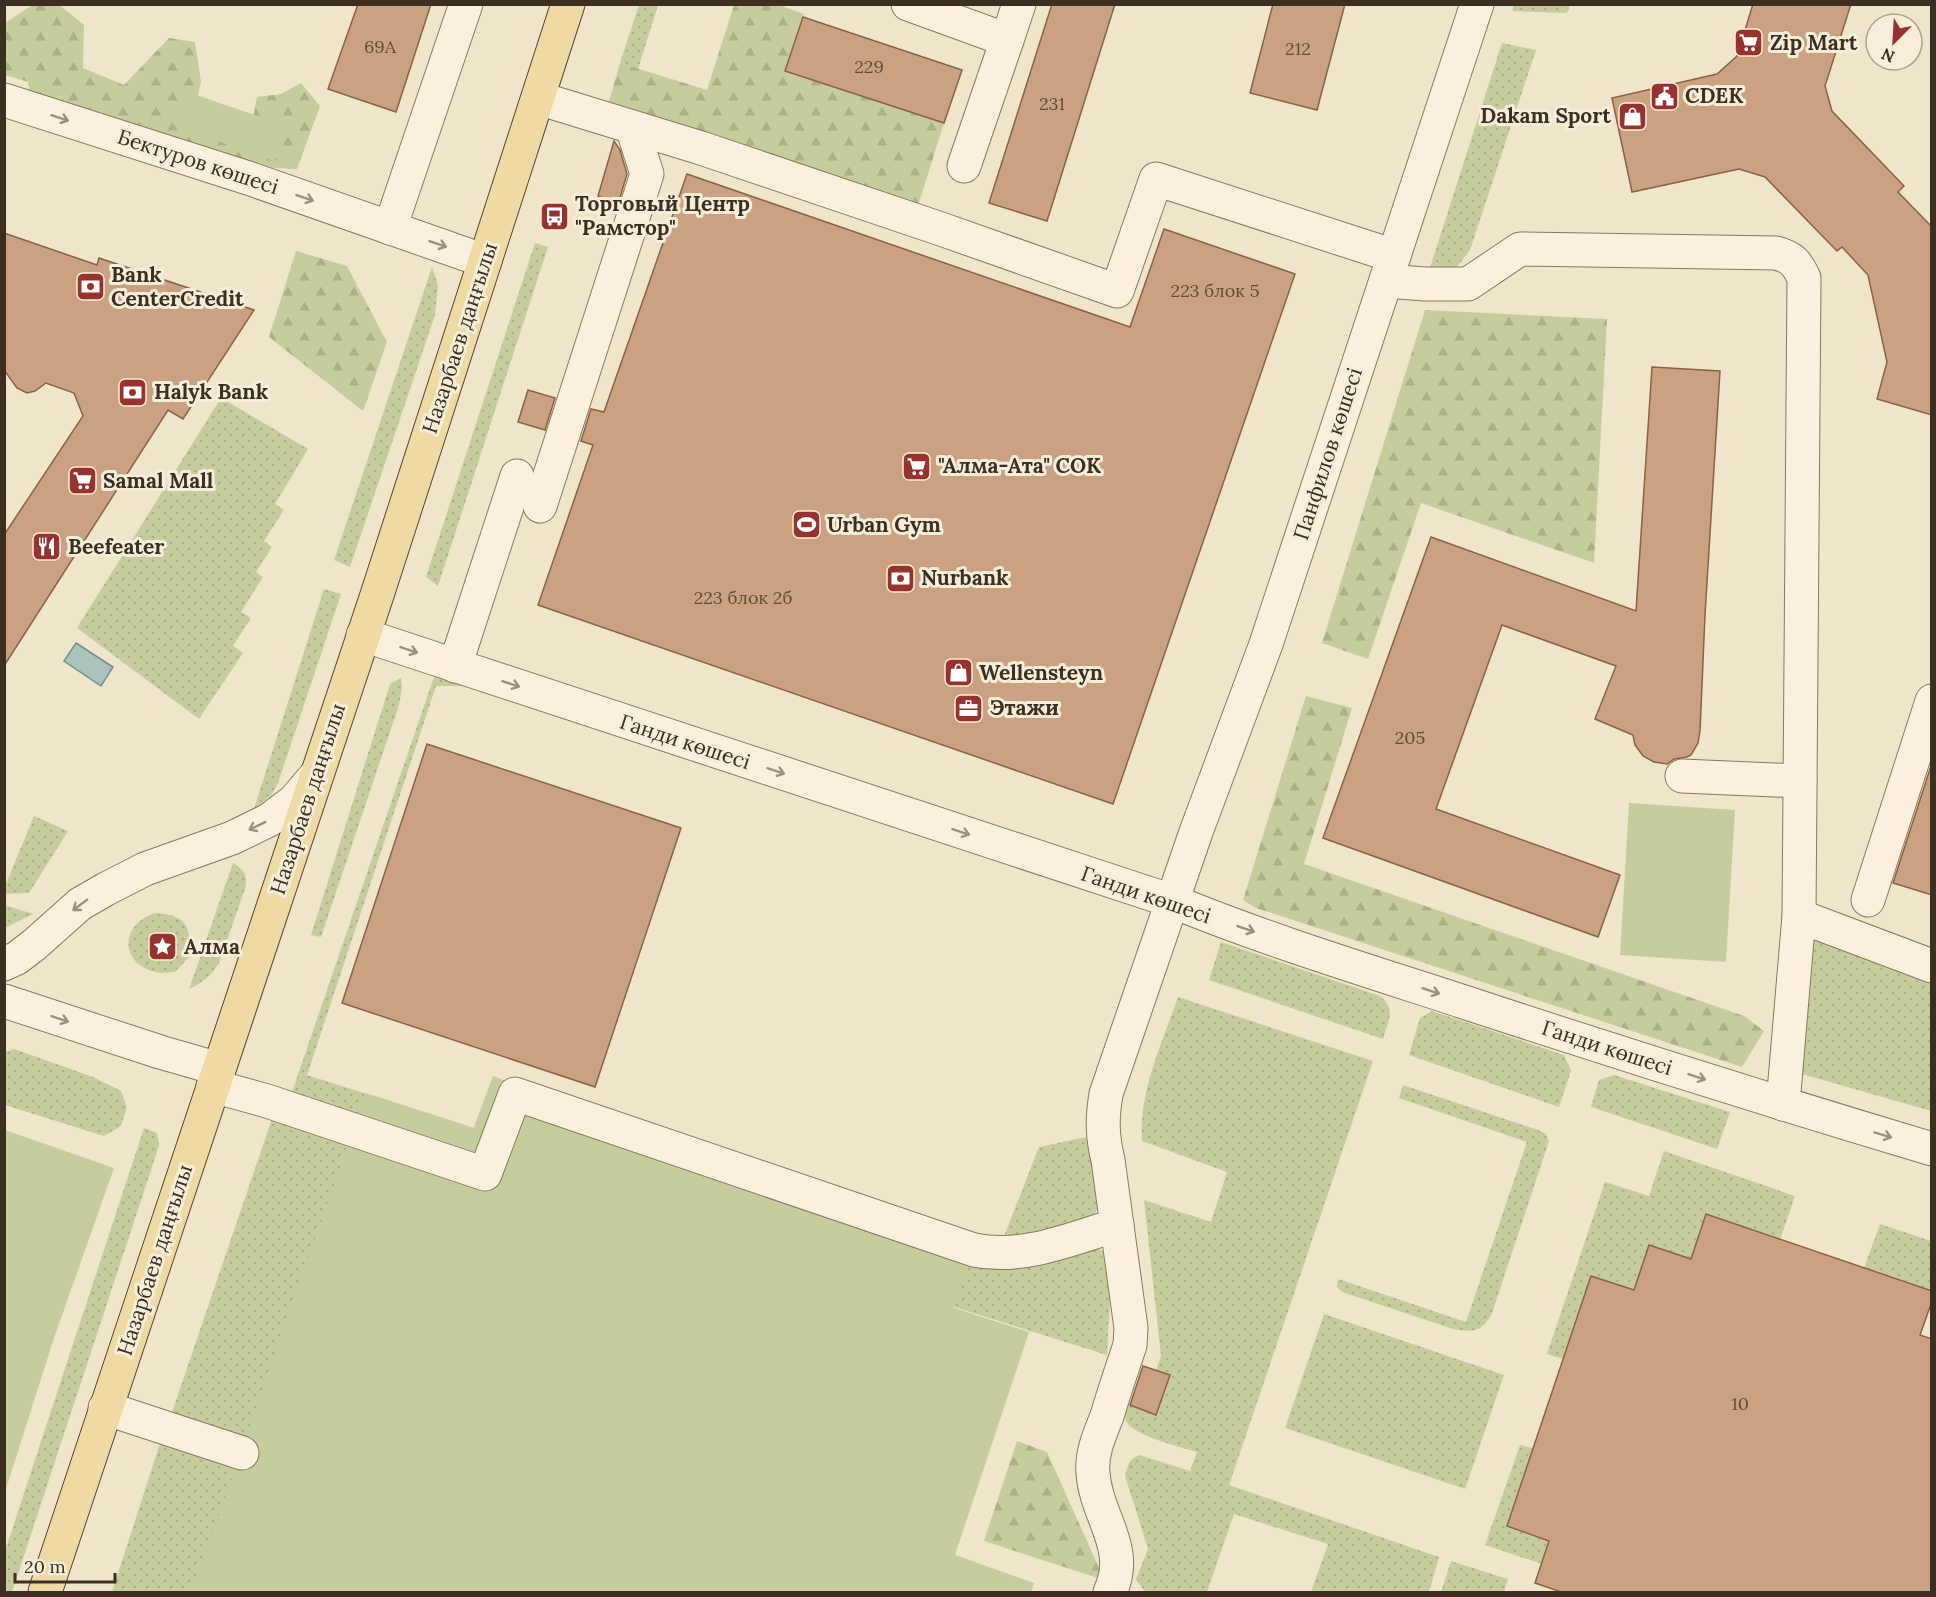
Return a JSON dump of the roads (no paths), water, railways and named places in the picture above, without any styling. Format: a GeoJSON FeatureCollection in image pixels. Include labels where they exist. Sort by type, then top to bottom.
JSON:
{"type":"FeatureCollection","features":[{"type":"Feature","properties":{"kind":"main road","name":"Назарбаев даңғылы"},"geometry":{"type":"LineString","coordinates":[[45,1593],[363,635],[567,4]]}},
{"type":"Feature","properties":{"kind":"street"},"geometry":{"type":"LineString","coordinates":[[390,228],[466,4]]}},
{"type":"Feature","properties":{"kind":"street"},"geometry":{"type":"LineString","coordinates":[[908,4],[1007,40]]}},
{"type":"Feature","properties":{"kind":"street"},"geometry":{"type":"LineString","coordinates":[[964,166],[1019,4]]}},
{"type":"Feature","properties":{"kind":"street","name":"Панфилов көшесі"},"geometry":{"type":"LineString","coordinates":[[1110,1593],[1116,1580],[1118,1562],[1116,1548],[1097,1495],[1093,1473],[1094,1452],[1130,1346],[1131,1328],[1108,1160],[1103,1139],[1103,1110],[1106,1094],[1172,902],[1266,644],[1477,4]]}},
{"type":"Feature","properties":{"kind":"street"},"geometry":{"type":"LineString","coordinates":[[538,98],[701,148],[1117,291],[1156,179],[1390,268],[1425,284],[1468,284],[1520,249],[1776,253],[1789,256],[1798,264],[1804,278],[1799,916],[1783,1104]]}},
{"type":"Feature","properties":{"kind":"street","name":"Бектуров көшесі"},"geometry":{"type":"LineString","coordinates":[[4,100],[248,178],[485,261]]}},
{"type":"Feature","properties":{"kind":"street"},"geometry":{"type":"LineString","coordinates":[[540,506],[646,174],[632,127]]}},
{"type":"Feature","properties":{"kind":"street"},"geometry":{"type":"LineString","coordinates":[[455,666],[517,476]]}},
{"type":"Feature","properties":{"kind":"street","name":"Ганди көшесі"},"geometry":{"type":"LineString","coordinates":[[363,635],[1172,902],[1214,919],[1416,986],[1783,1104],[1932,1149]]}},
{"type":"Feature","properties":{"kind":"street"},"geometry":{"type":"LineString","coordinates":[[1868,900],[1932,701]]}},
{"type":"Feature","properties":{"kind":"street"},"geometry":{"type":"LineString","coordinates":[[4,964],[17,958],[34,945],[80,904],[106,889],[145,868],[232,838],[269,820],[294,801],[317,774]]}},
{"type":"Feature","properties":{"kind":"street"},"geometry":{"type":"LineString","coordinates":[[1682,776],[1800,781]]}},
{"type":"Feature","properties":{"kind":"street"},"geometry":{"type":"LineString","coordinates":[[1799,916],[1932,966]]}},
{"type":"Feature","properties":{"kind":"street"},"geometry":{"type":"LineString","coordinates":[[4,1001],[216,1077],[267,1101],[485,1174],[515,1094],[963,1247],[991,1254],[1024,1253],[1117,1225]]}},
{"type":"Feature","properties":{"kind":"street"},"geometry":{"type":"LineString","coordinates":[[105,1408],[242,1453]]}},
{"type":"Feature","properties":{"kind":"water"},"geometry":{"type":"Polygon","coordinates":[[[76,643],[113,667],[101,686],[64,661],[76,643]]]}},
{"type":"Feature","properties":{"kind":"place","name":"Zip Mart"},"geometry":{"type":"Point","coordinates":[1749,43]}},
{"type":"Feature","properties":{"kind":"place","name":"CDEK"},"geometry":{"type":"Point","coordinates":[1664,96]}},
{"type":"Feature","properties":{"kind":"place","name":"Dakam Sport"},"geometry":{"type":"Point","coordinates":[1632,116]}},
{"type":"Feature","properties":{"kind":"place","name":"Торговый Центр \"Рамстор\""},"geometry":{"type":"Point","coordinates":[554,216]}},
{"type":"Feature","properties":{"kind":"place","name":"Bank CenterCredit"},"geometry":{"type":"Point","coordinates":[90,287]}},
{"type":"Feature","properties":{"kind":"place","name":"Halyk Bank"},"geometry":{"type":"Point","coordinates":[133,392]}},
{"type":"Feature","properties":{"kind":"place","name":"\"Алма-Ата\" СОК"},"geometry":{"type":"Point","coordinates":[917,466]}},
{"type":"Feature","properties":{"kind":"place","name":"Samal Mall"},"geometry":{"type":"Point","coordinates":[82,481]}},
{"type":"Feature","properties":{"kind":"place","name":"Urban Gym"},"geometry":{"type":"Point","coordinates":[806,525]}},
{"type":"Feature","properties":{"kind":"place","name":"Beefeater"},"geometry":{"type":"Point","coordinates":[47,547]}},
{"type":"Feature","properties":{"kind":"place","name":"Nurbank"},"geometry":{"type":"Point","coordinates":[900,578]}},
{"type":"Feature","properties":{"kind":"place","name":"Wellensteyn"},"geometry":{"type":"Point","coordinates":[958,673]}},
{"type":"Feature","properties":{"kind":"place","name":"Этажи"},"geometry":{"type":"Point","coordinates":[969,708]}},
{"type":"Feature","properties":{"kind":"place","name":"Алма"},"geometry":{"type":"Point","coordinates":[163,947]}}]}
